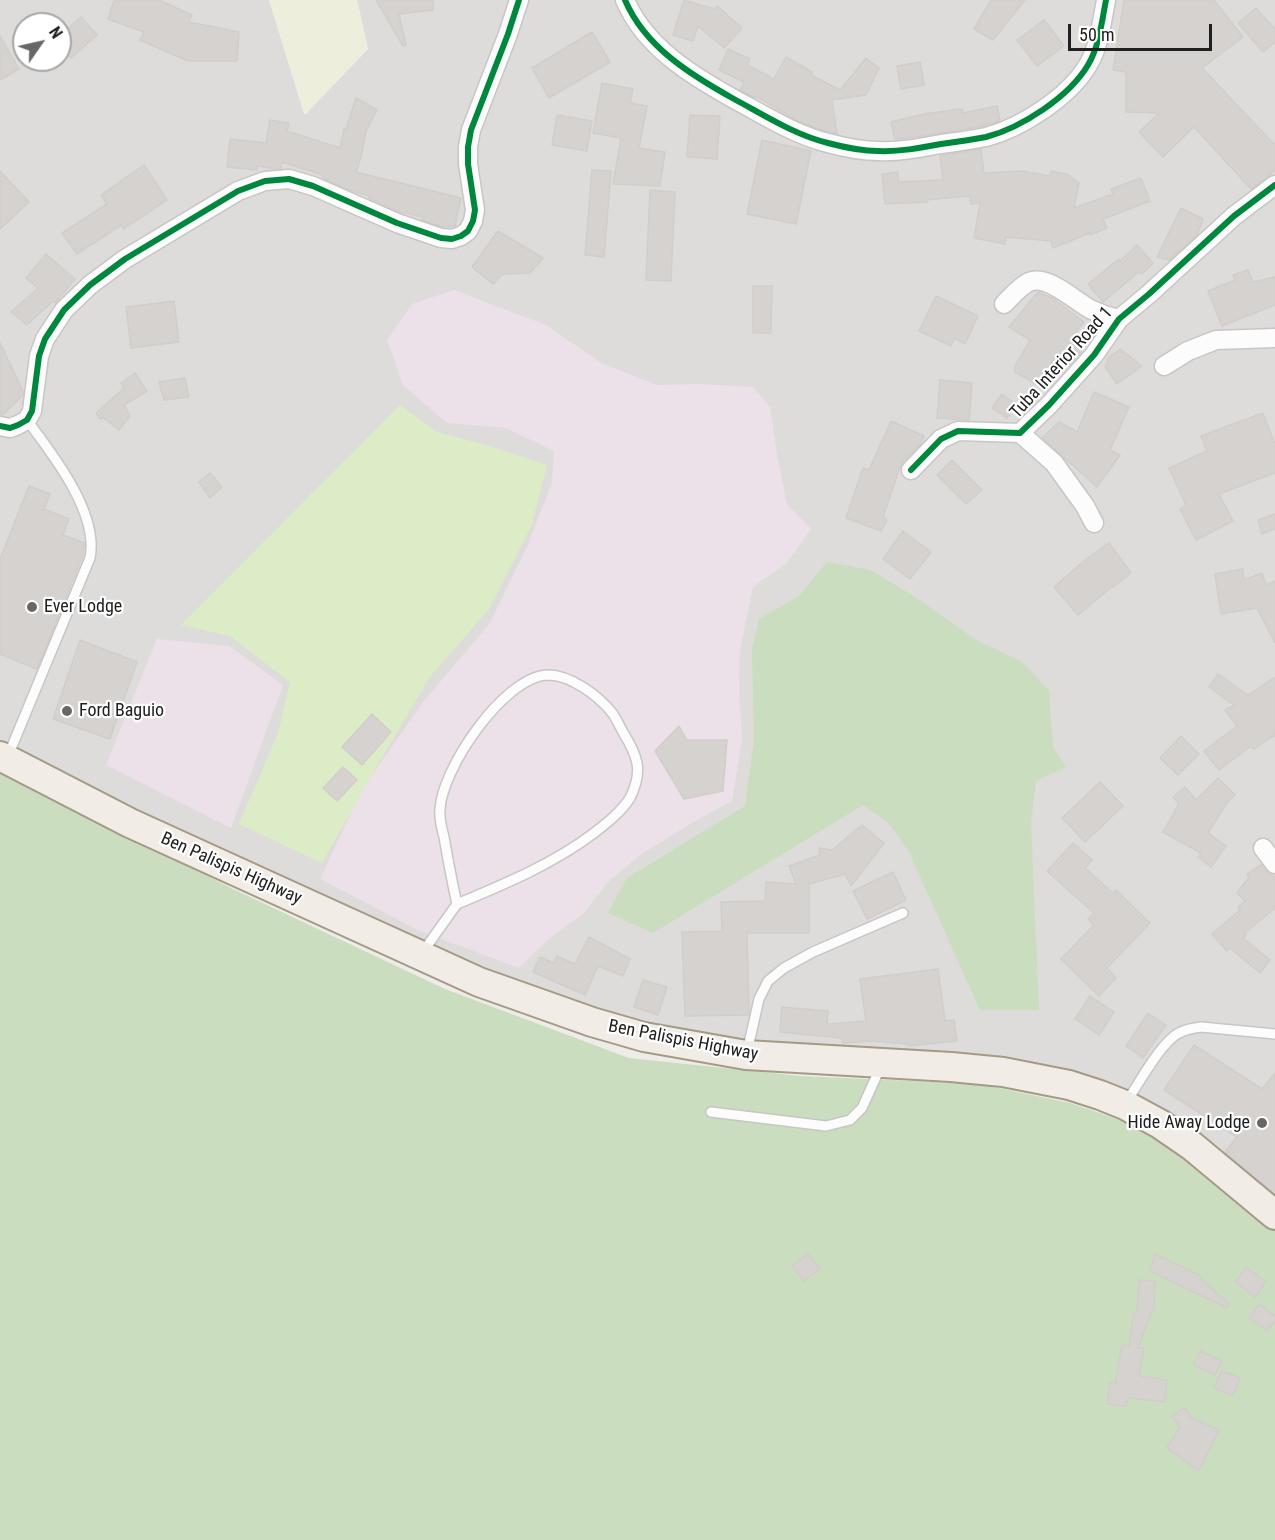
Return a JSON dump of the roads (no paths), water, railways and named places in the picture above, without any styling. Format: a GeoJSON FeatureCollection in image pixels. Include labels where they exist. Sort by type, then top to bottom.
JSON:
{"type":"FeatureCollection","features":[{"type":"Feature","properties":{"kind":"main road","name":"Ben Palispis Highway"},"geometry":{"type":"LineString","coordinates":[[3,758],[130,823],[479,982],[592,1022],[644,1037],[746,1055],[1004,1072],[1069,1085],[1125,1104],[1192,1146],[1275,1215]]}},
{"type":"Feature","properties":{"kind":"street"},"geometry":{"type":"LineString","coordinates":[[0,426],[10,428],[18,425],[27,420],[32,411],[39,356],[45,339],[64,310],[90,285],[125,259],[238,191],[265,181],[289,179],[313,186],[397,223],[441,238],[452,239],[468,231],[475,210],[468,164],[471,130],[519,0]]}},
{"type":"Feature","properties":{"kind":"street"},"geometry":{"type":"LineString","coordinates":[[625,0],[650,39],[705,83],[791,130],[827,143],[877,151],[914,149],[986,137],[1011,128],[1033,115],[1076,83],[1089,64],[1106,0]]}},
{"type":"Feature","properties":{"kind":"street","name":"Tuba Interior Road 1"},"geometry":{"type":"LineString","coordinates":[[911,470],[941,439],[958,430],[1020,433],[1094,355],[1119,319],[1234,216],[1275,185]]}},
{"type":"Feature","properties":{"kind":"street"},"geometry":{"type":"LineString","coordinates":[[1004,304],[1028,282],[1041,280],[1055,286],[1091,309],[1119,319]]}},
{"type":"Feature","properties":{"kind":"street"},"geometry":{"type":"LineString","coordinates":[[1164,366],[1188,351],[1216,340],[1275,338]]}},
{"type":"Feature","properties":{"kind":"street"},"geometry":{"type":"LineString","coordinates":[[1020,433],[1054,463],[1085,506],[1094,523]]}},
{"type":"Feature","properties":{"kind":"street"},"geometry":{"type":"LineString","coordinates":[[1263,848],[1275,864]]}},
{"type":"Feature","properties":{"kind":"lane"},"geometry":{"type":"LineString","coordinates":[[3,758],[90,558],[92,547],[91,536],[81,505],[69,480],[27,420]]}},
{"type":"Feature","properties":{"kind":"lane"},"geometry":{"type":"LineString","coordinates":[[420,955],[458,904],[523,875],[575,848],[612,819],[629,798],[636,782],[637,763],[612,713],[591,692],[569,680],[548,675],[528,680],[511,692],[465,744],[451,769],[442,793],[440,812],[458,904]]}},
{"type":"Feature","properties":{"kind":"lane"},"geometry":{"type":"LineString","coordinates":[[746,1055],[759,999],[768,981],[784,968],[813,952],[903,913]]}},
{"type":"Feature","properties":{"kind":"lane"},"geometry":{"type":"LineString","coordinates":[[1125,1104],[1149,1067],[1177,1033],[1201,1027],[1275,1034]]}},
{"type":"Feature","properties":{"kind":"lane"},"geometry":{"type":"LineString","coordinates":[[711,1112],[826,1126],[850,1120],[862,1108],[882,1064]]}},
{"type":"Feature","properties":{"kind":"place","name":"Ever Lodge"},"geometry":{"type":"Point","coordinates":[32,607]}},
{"type":"Feature","properties":{"kind":"place","name":"Ford Baguio"},"geometry":{"type":"Point","coordinates":[67,711]}},
{"type":"Feature","properties":{"kind":"place","name":"Hide Away Lodge"},"geometry":{"type":"Point","coordinates":[1262,1123]}}]}
